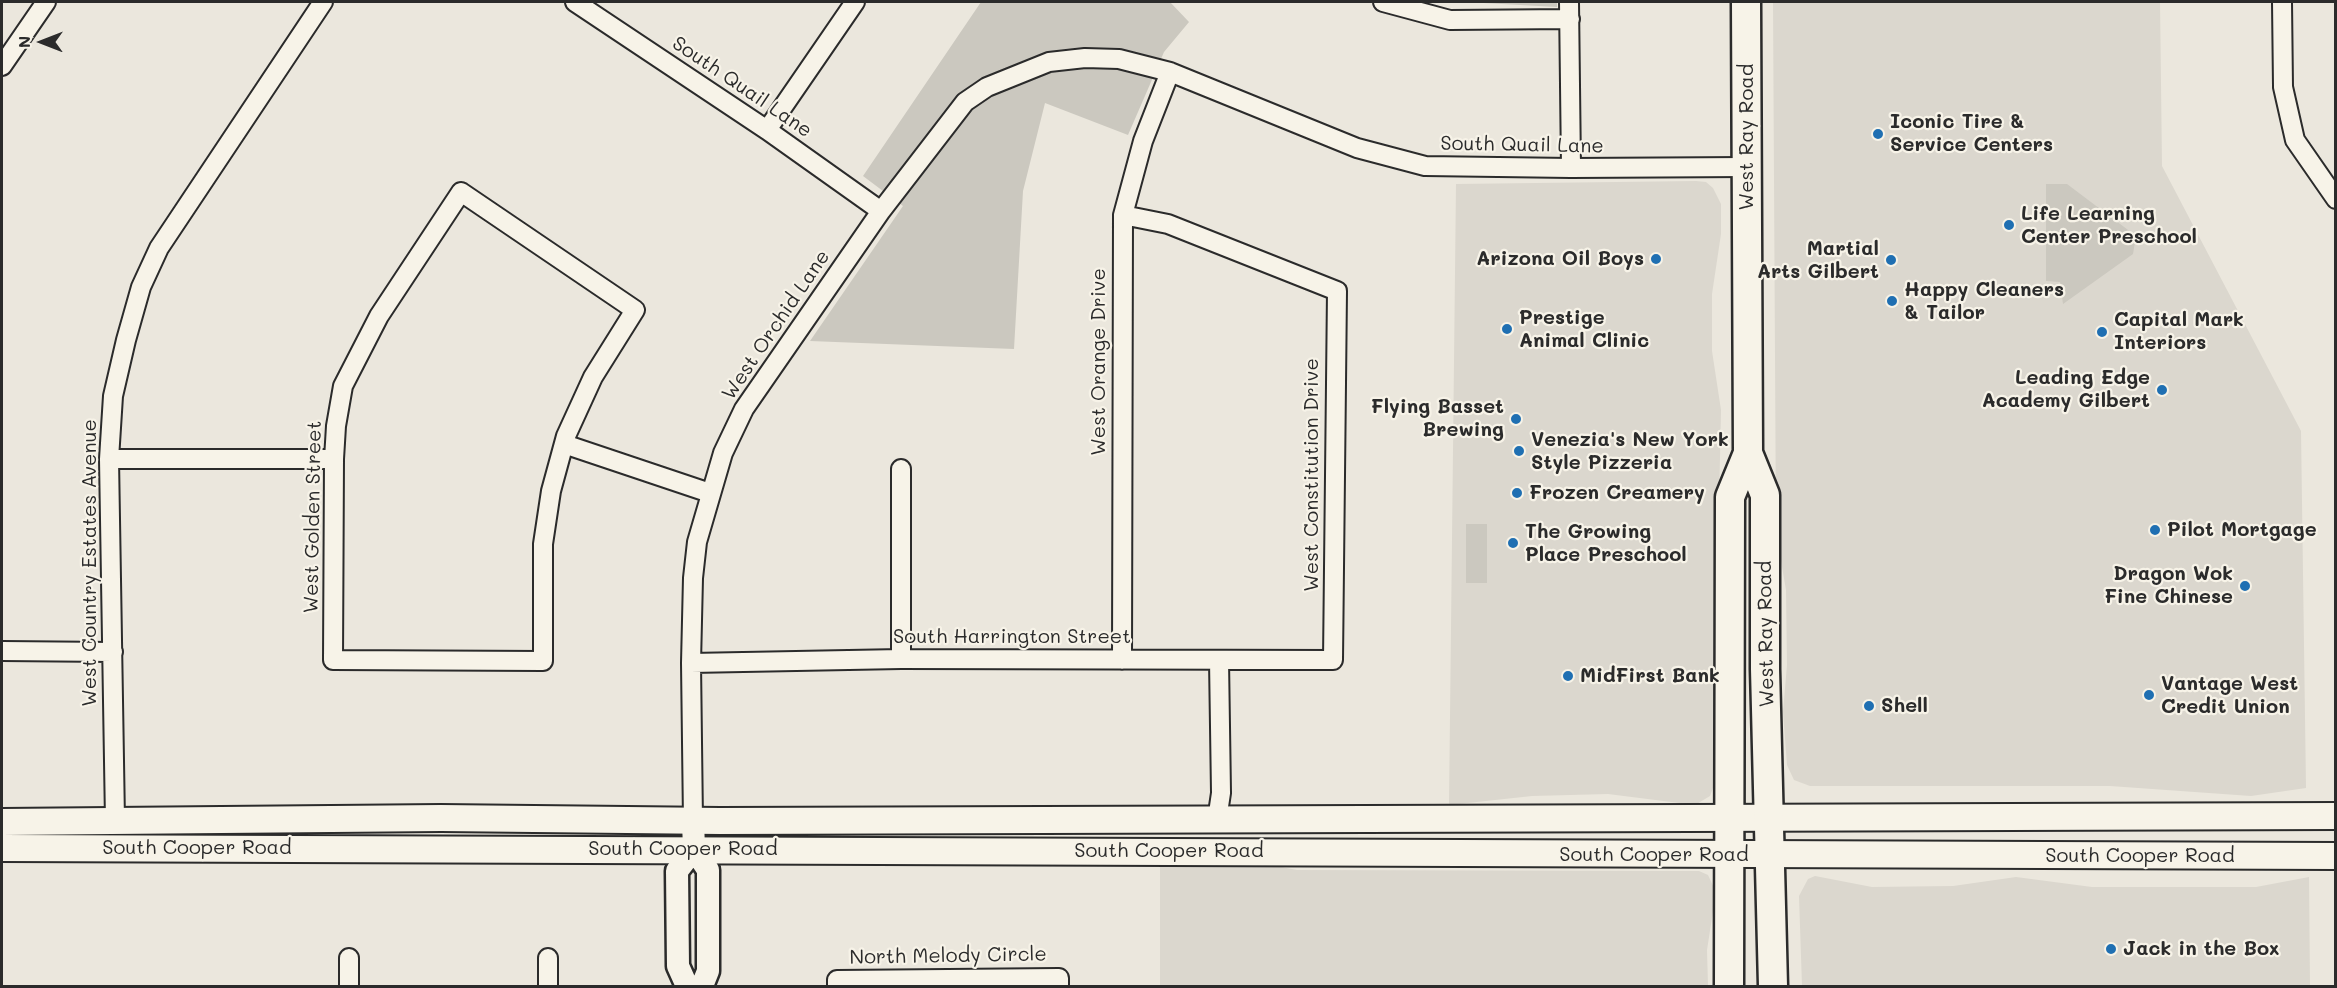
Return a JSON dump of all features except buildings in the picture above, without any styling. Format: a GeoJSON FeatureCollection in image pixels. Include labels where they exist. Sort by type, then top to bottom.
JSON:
{"type":"FeatureCollection","features":[{"type":"Feature","properties":{"kind":"main road","name":"West Ray Road"},"geometry":{"type":"LineString","coordinates":[[1746,2],[1748,453],[1765,495],[1773,987]]}},
{"type":"Feature","properties":{"kind":"main road","name":"West Ray Road"},"geometry":{"type":"LineString","coordinates":[[1729,987],[1730,497],[1748,453]]}},
{"type":"Feature","properties":{"kind":"main road"},"geometry":{"type":"LineString","coordinates":[[2279,816],[2280,856]]}},
{"type":"Feature","properties":{"kind":"main road","name":"South Cooper Road"},"geometry":{"type":"LineString","coordinates":[[2,822],[441,818],[693,821],[1728,820],[2336,816]]}},
{"type":"Feature","properties":{"kind":"main road"},"geometry":{"type":"LineString","coordinates":[[1217,820],[1217,852]]}},
{"type":"Feature","properties":{"kind":"main road"},"geometry":{"type":"LineString","coordinates":[[115,821],[115,848]]}},
{"type":"Feature","properties":{"kind":"main road","name":"South Cooper Road"},"geometry":{"type":"LineString","coordinates":[[2,848],[2336,856]]}},
{"type":"Feature","properties":{"kind":"street"},"geometry":{"type":"LineString","coordinates":[[2,66],[46,2]]}},
{"type":"Feature","properties":{"kind":"street","name":"West Country Estates Avenue"},"geometry":{"type":"LineString","coordinates":[[115,821],[109,459],[113,396],[141,287],[177,219],[323,2]]}},
{"type":"Feature","properties":{"kind":"street"},"geometry":{"type":"LineString","coordinates":[[767,130],[855,2]]}},
{"type":"Feature","properties":{"kind":"street"},"geometry":{"type":"LineString","coordinates":[[1383,2],[1450,20],[1570,10],[1571,168]]}},
{"type":"Feature","properties":{"kind":"street"},"geometry":{"type":"LineString","coordinates":[[2282,2],[2283,87],[2295,140],[2336,199]]}},
{"type":"Feature","properties":{"kind":"street","name":"South Quail Lane"},"geometry":{"type":"LineString","coordinates":[[582,3],[881,211]]}},
{"type":"Feature","properties":{"kind":"street","name":"West Orchid Lane"},"geometry":{"type":"LineString","coordinates":[[693,821],[691,663],[693,578],[697,542],[723,453],[744,409],[881,211],[965,102],[1010,76],[1049,62],[1085,58],[1119,59],[1170,72]]}},
{"type":"Feature","properties":{"kind":"street","name":"South Quail Lane"},"geometry":{"type":"LineString","coordinates":[[1170,72],[1357,148],[1425,166],[1747,167]]}},
{"type":"Feature","properties":{"kind":"street","name":"West Orange Drive"},"geometry":{"type":"LineString","coordinates":[[1122,660],[1123,215],[1143,141],[1170,72]]}},
{"type":"Feature","properties":{"kind":"street","name":"West Golden Street"},"geometry":{"type":"LineString","coordinates":[[461,192],[635,310],[593,377],[564,444],[551,491],[543,544],[543,661],[333,660],[334,459],[336,426],[343,386],[379,316],[461,192]]}},
{"type":"Feature","properties":{"kind":"street","name":"West Constitution Drive"},"geometry":{"type":"LineString","coordinates":[[1123,215],[1168,224],[1336,291],[1333,660]]}},
{"type":"Feature","properties":{"kind":"street"},"geometry":{"type":"LineString","coordinates":[[564,444],[710,493]]}},
{"type":"Feature","properties":{"kind":"street"},"geometry":{"type":"LineString","coordinates":[[109,459],[334,459]]}},
{"type":"Feature","properties":{"kind":"street"},"geometry":{"type":"LineString","coordinates":[[901,469],[901,659]]}},
{"type":"Feature","properties":{"kind":"street"},"geometry":{"type":"LineString","coordinates":[[2,651],[113,652]]}},
{"type":"Feature","properties":{"kind":"street","name":"South Harrington Street"},"geometry":{"type":"LineString","coordinates":[[691,663],[901,659],[1333,660]]}},
{"type":"Feature","properties":{"kind":"street"},"geometry":{"type":"LineString","coordinates":[[1217,820],[1221,793],[1219,660]]}},
{"type":"Feature","properties":{"kind":"street"},"geometry":{"type":"LineString","coordinates":[[693,821],[694,849],[708,870],[708,971],[702,987]]}},
{"type":"Feature","properties":{"kind":"street"},"geometry":{"type":"LineString","coordinates":[[687,987],[678,966],[677,871],[694,849]]}},
{"type":"Feature","properties":{"kind":"street"},"geometry":{"type":"LineString","coordinates":[[349,958],[349,987]]}},
{"type":"Feature","properties":{"kind":"street"},"geometry":{"type":"LineString","coordinates":[[548,958],[548,987]]}},
{"type":"Feature","properties":{"kind":"street","name":"North Melody Circle"},"geometry":{"type":"LineString","coordinates":[[837,983],[1059,982]]}},
{"type":"Feature","properties":{"kind":"shaded area"},"geometry":{"type":"Polygon","coordinates":[[[981,2],[1170,2],[1189,22],[1164,52],[1128,135],[1045,103],[1023,191],[1014,349],[810,341],[903,206],[863,176],[981,2]]]}},
{"type":"Feature","properties":{"kind":"shaded area"},"geometry":{"type":"Polygon","coordinates":[[[1465,2],[1557,2],[1557,7],[1465,2]]]}},
{"type":"Feature","properties":{"kind":"shaded area"},"geometry":{"type":"Polygon","coordinates":[[[1773,2],[2160,2],[2162,166],[2301,431],[2306,788],[2251,796],[2110,786],[1810,786],[1794,780],[1787,765],[1783,712],[1787,665],[1786,590],[1776,532],[1773,2]]]}},
{"type":"Feature","properties":{"kind":"shaded area"},"geometry":{"type":"Polygon","coordinates":[[[1706,182],[1713,188],[1721,204],[1721,234],[1712,294],[1712,351],[1721,410],[1713,788],[1710,796],[1695,805],[1608,794],[1532,796],[1449,805],[1456,184],[1706,182]]]}},
{"type":"Feature","properties":{"kind":"shaded area"},"geometry":{"type":"Polygon","coordinates":[[[2046,184],[2067,184],[2136,236],[2133,254],[2063,304],[2060,282],[2046,281],[2046,184]]]}},
{"type":"Feature","properties":{"kind":"shaded area"},"geometry":{"type":"Polygon","coordinates":[[[1466,524],[1487,524],[1487,583],[1466,583],[1466,524]]]}},
{"type":"Feature","properties":{"kind":"shaded area"},"geometry":{"type":"Polygon","coordinates":[[[1249,861],[1297,870],[1699,871],[1708,875],[1716,892],[1707,950],[1708,986],[1160,986],[1160,862],[1249,861]]]}},
{"type":"Feature","properties":{"kind":"shaded area"},"geometry":{"type":"Polygon","coordinates":[[[1815,876],[1872,887],[1953,886],[2016,877],[2092,887],[2256,887],[2309,877],[2310,986],[1802,986],[1799,896],[1808,879],[1815,876]]]}},
{"type":"Feature","properties":{"kind":"place","name":"Iconic Tire & Service Centers"},"geometry":{"type":"Point","coordinates":[1878,134]}},
{"type":"Feature","properties":{"kind":"place","name":"Life Learning Center Preschool"},"geometry":{"type":"Point","coordinates":[2009,225]}},
{"type":"Feature","properties":{"kind":"place","name":"Arizona Oil Boys"},"geometry":{"type":"Point","coordinates":[1656,259]}},
{"type":"Feature","properties":{"kind":"place","name":"Martial Arts Gilbert"},"geometry":{"type":"Point","coordinates":[1891,260]}},
{"type":"Feature","properties":{"kind":"place","name":"Happy Cleaners & Tailor"},"geometry":{"type":"Point","coordinates":[1892,301]}},
{"type":"Feature","properties":{"kind":"place","name":"Prestige Animal Clinic"},"geometry":{"type":"Point","coordinates":[1507,329]}},
{"type":"Feature","properties":{"kind":"place","name":"Capital Mark Interiors"},"geometry":{"type":"Point","coordinates":[2102,332]}},
{"type":"Feature","properties":{"kind":"place","name":"Leading Edge Academy Gilbert"},"geometry":{"type":"Point","coordinates":[2162,390]}},
{"type":"Feature","properties":{"kind":"place","name":"Flying Basset Brewing"},"geometry":{"type":"Point","coordinates":[1516,419]}},
{"type":"Feature","properties":{"kind":"place","name":"Venezia's New York Style Pizzeria"},"geometry":{"type":"Point","coordinates":[1519,451]}},
{"type":"Feature","properties":{"kind":"place","name":"Frozen Creamery"},"geometry":{"type":"Point","coordinates":[1517,493]}},
{"type":"Feature","properties":{"kind":"place","name":"Pilot Mortgage"},"geometry":{"type":"Point","coordinates":[2155,530]}},
{"type":"Feature","properties":{"kind":"place","name":"The Growing Place Preschool"},"geometry":{"type":"Point","coordinates":[1513,543]}},
{"type":"Feature","properties":{"kind":"place","name":"Dragon Wok Fine Chinese"},"geometry":{"type":"Point","coordinates":[2245,586]}},
{"type":"Feature","properties":{"kind":"place","name":"MidFirst Bank"},"geometry":{"type":"Point","coordinates":[1568,676]}},
{"type":"Feature","properties":{"kind":"place","name":"Vantage West Credit Union"},"geometry":{"type":"Point","coordinates":[2149,695]}},
{"type":"Feature","properties":{"kind":"place","name":"Shell"},"geometry":{"type":"Point","coordinates":[1869,706]}},
{"type":"Feature","properties":{"kind":"place","name":"Jack in the Box"},"geometry":{"type":"Point","coordinates":[2111,949]}}]}
